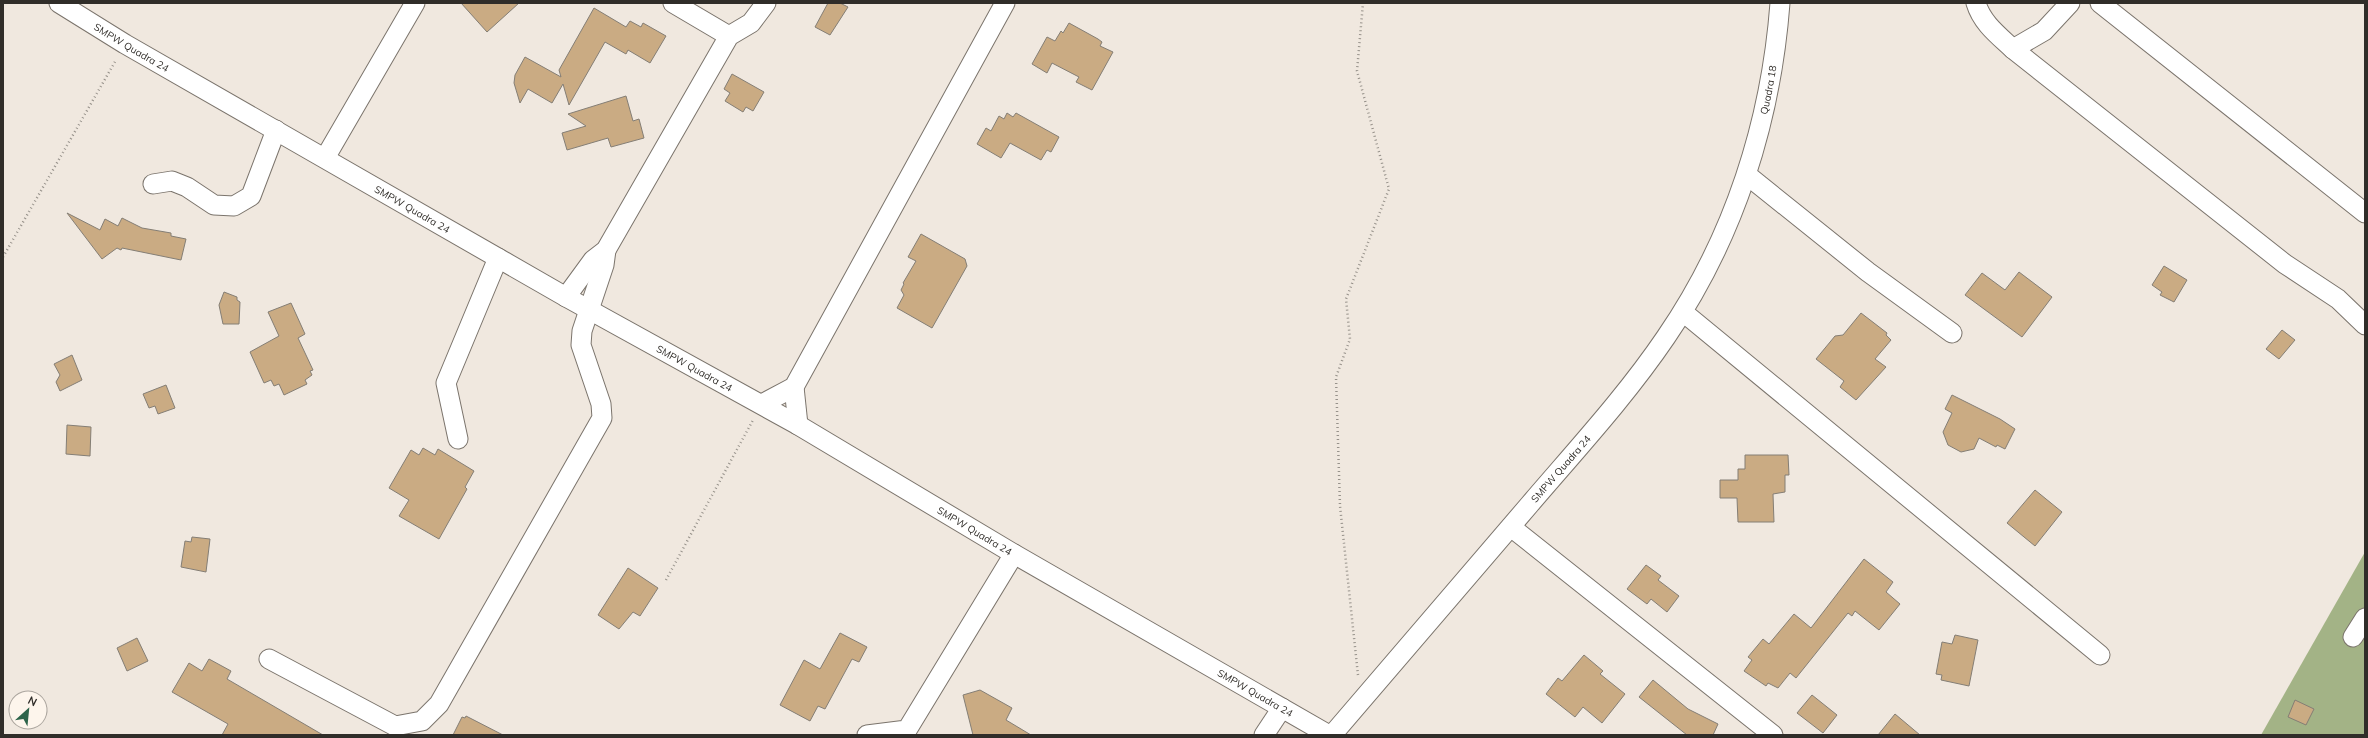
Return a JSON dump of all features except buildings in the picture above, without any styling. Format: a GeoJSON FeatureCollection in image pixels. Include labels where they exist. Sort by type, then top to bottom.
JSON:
{"type":"FeatureCollection","features":[{"type":"Feature","properties":{"kind":"street","name":"SMPW Quadra 24"},"geometry":{"type":"LineString","coordinates":[[59,3],[126,44],[590,311],[762,404],[1014,554],[1329,735]]}},
{"type":"Feature","properties":{"kind":"street"},"geometry":{"type":"LineString","coordinates":[[325,158],[415,3]]}},
{"type":"Feature","properties":{"kind":"street"},"geometry":{"type":"LineString","coordinates":[[673,3],[729,36]]}},
{"type":"Feature","properties":{"kind":"street"},"geometry":{"type":"LineString","coordinates":[[566,297],[593,260],[606,250],[729,36],[751,23],[766,3]]}},
{"type":"Feature","properties":{"kind":"street"},"geometry":{"type":"LineString","coordinates":[[762,404],[794,387],[1005,3]]}},
{"type":"Feature","properties":{"kind":"street","name":"Quadra 18"},"geometry":{"type":"LineString","coordinates":[[1747,176],[1767,100],[1774,58],[1780,3]]}},
{"type":"Feature","properties":{"kind":"street"},"geometry":{"type":"LineString","coordinates":[[1976,3],[1979,13],[1989,27],[2013,49],[2285,264],[2338,299],[2365,325]]}},
{"type":"Feature","properties":{"kind":"street"},"geometry":{"type":"LineString","coordinates":[[2013,49],[2044,31],[2070,3]]}},
{"type":"Feature","properties":{"kind":"street"},"geometry":{"type":"LineString","coordinates":[[2100,3],[2365,213]]}},
{"type":"Feature","properties":{"kind":"street"},"geometry":{"type":"LineString","coordinates":[[153,184],[172,181],[187,187],[214,205],[234,206],[251,196],[276,130]]}},
{"type":"Feature","properties":{"kind":"street","name":"SMPW Quadra 24"},"geometry":{"type":"LineString","coordinates":[[1332,735],[1624,394],[1683,312],[1717,248],[1747,176]]}},
{"type":"Feature","properties":{"kind":"street"},"geometry":{"type":"LineString","coordinates":[[1747,176],[1868,272],[1952,333]]}},
{"type":"Feature","properties":{"kind":"street"},"geometry":{"type":"LineString","coordinates":[[269,659],[395,726],[422,721],[439,704],[602,418],[601,404],[581,345],[582,331],[604,266],[606,250]]}},
{"type":"Feature","properties":{"kind":"street"},"geometry":{"type":"LineString","coordinates":[[458,439],[446,383],[498,258]]}},
{"type":"Feature","properties":{"kind":"street"},"geometry":{"type":"LineString","coordinates":[[1683,312],[2100,655]]}},
{"type":"Feature","properties":{"kind":"street"},"geometry":{"type":"LineString","coordinates":[[794,387],[798,425]]}},
{"type":"Feature","properties":{"kind":"street"},"geometry":{"type":"LineString","coordinates":[[1511,526],[1773,735]]}},
{"type":"Feature","properties":{"kind":"street"},"geometry":{"type":"LineString","coordinates":[[867,735],[907,730],[1014,554]]}},
{"type":"Feature","properties":{"kind":"street"},"geometry":{"type":"LineString","coordinates":[[2353,637],[2365,618]]}},
{"type":"Feature","properties":{"kind":"street"},"geometry":{"type":"LineString","coordinates":[[1264,735],[1282,708]]}},
{"type":"Feature","properties":{"kind":"path"},"geometry":{"type":"LineString","coordinates":[[1361,702],[1340,506],[1336,377],[1350,339],[1346,299],[1389,190],[1358,71],[1363,3]]}},
{"type":"Feature","properties":{"kind":"path"},"geometry":{"type":"LineString","coordinates":[[3,257],[126,44]]}},
{"type":"Feature","properties":{"kind":"path"},"geometry":{"type":"LineString","coordinates":[[666,580],[762,404]]}},
{"type":"Feature","properties":{"kind":"green space"},"geometry":{"type":"Polygon","coordinates":[[[2365,552],[2365,735],[2261,735],[2365,552]]]}}]}
